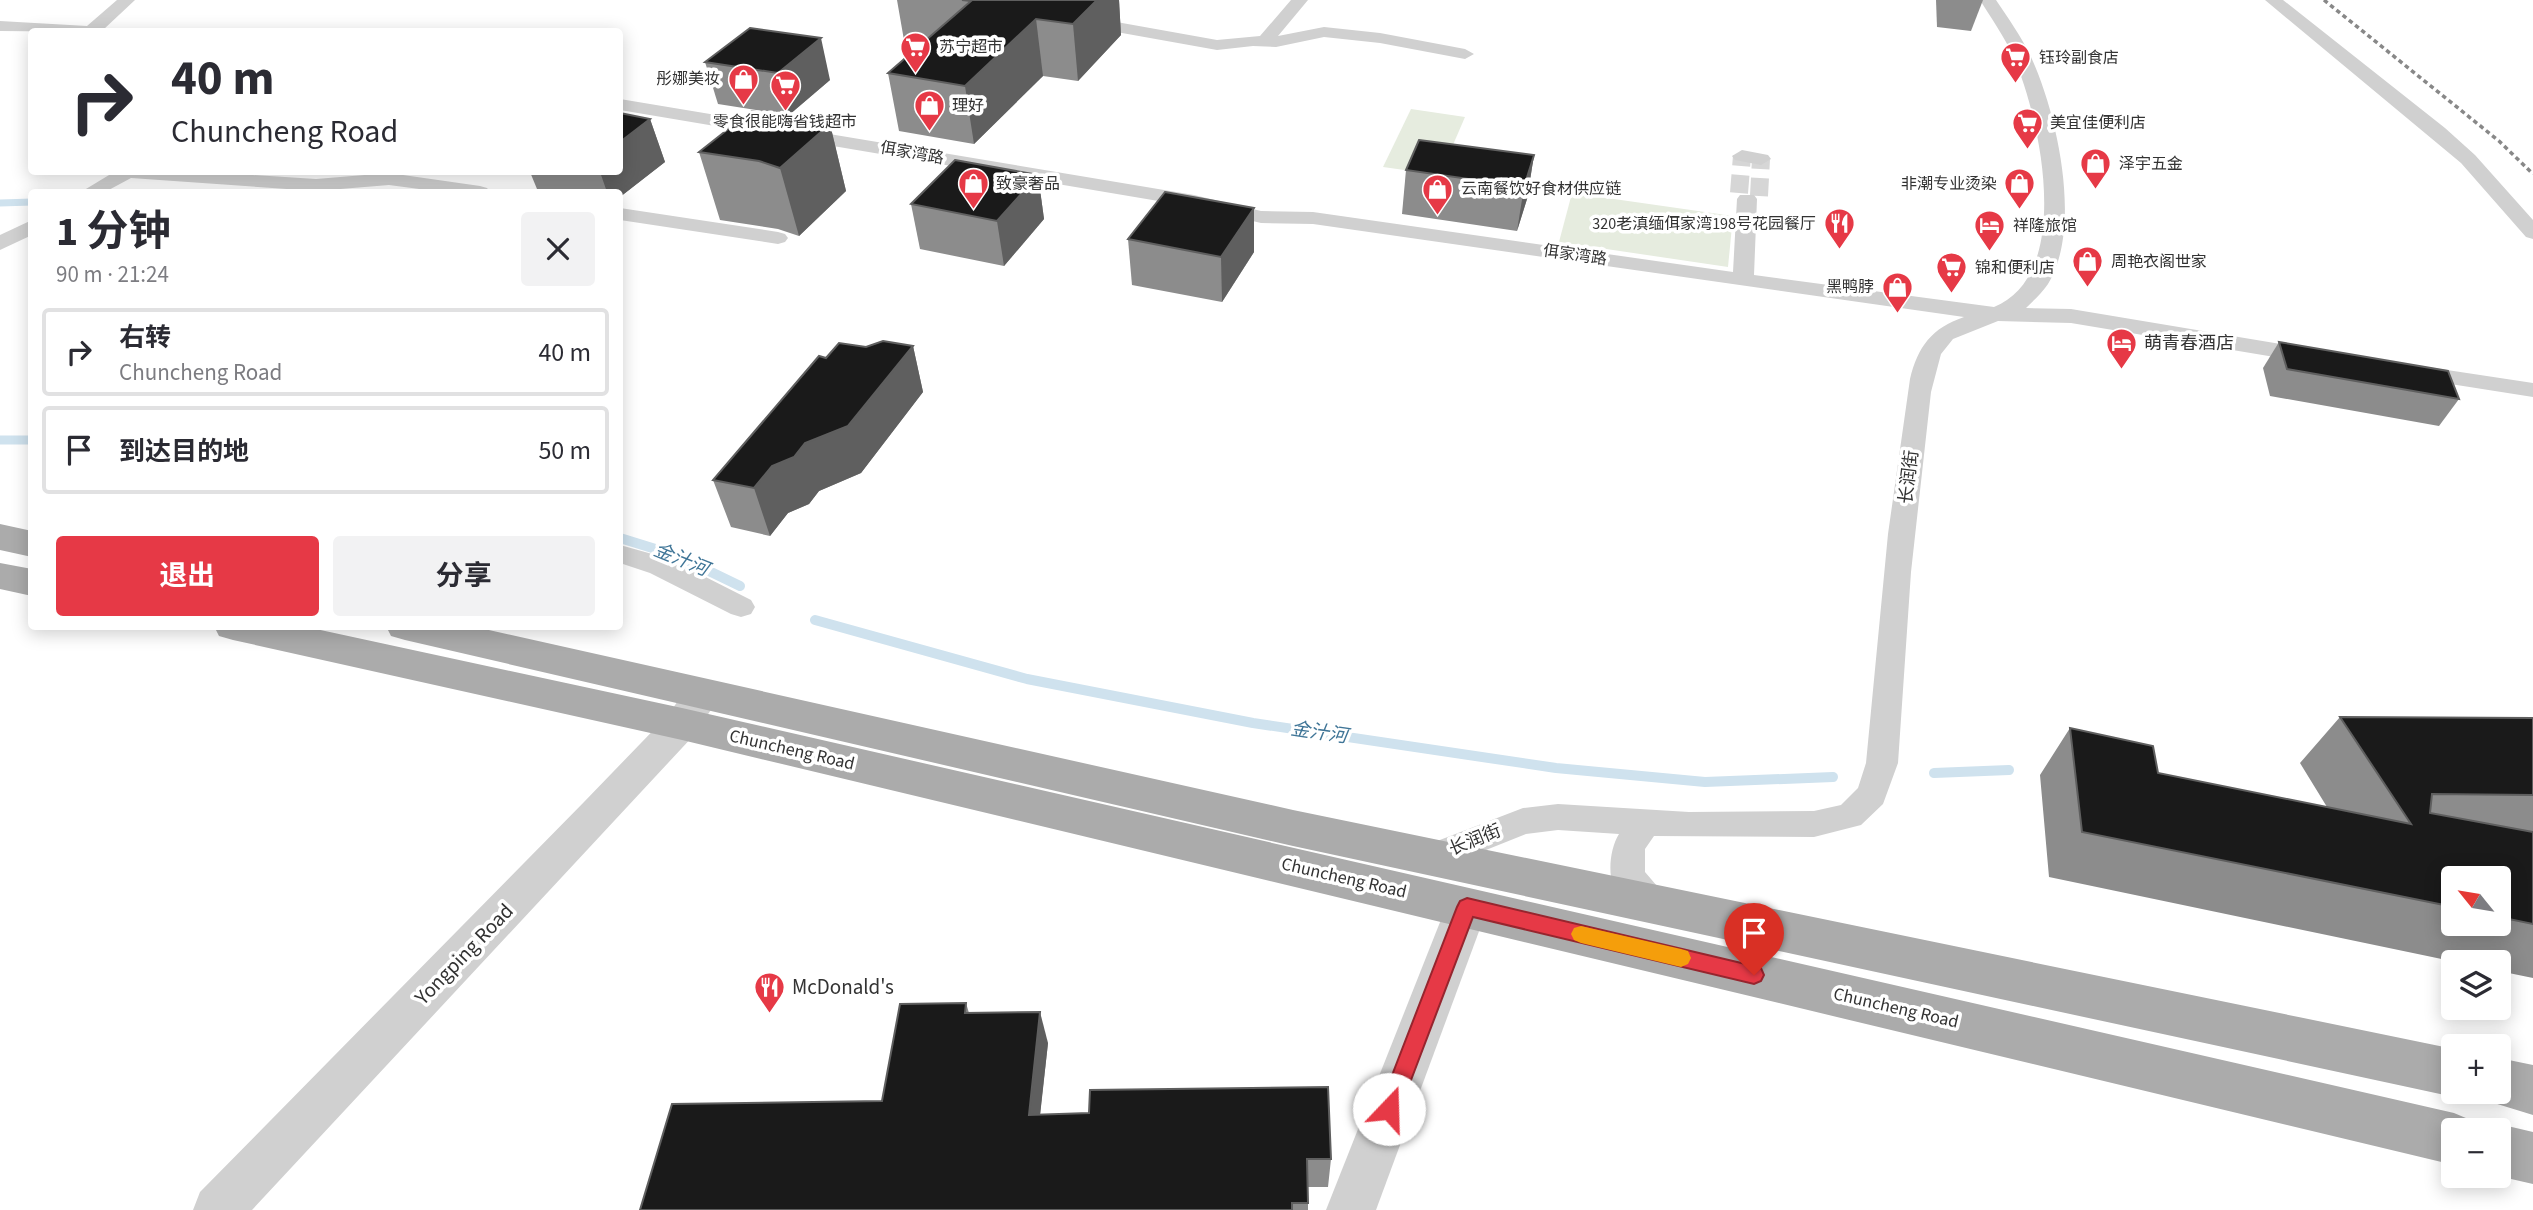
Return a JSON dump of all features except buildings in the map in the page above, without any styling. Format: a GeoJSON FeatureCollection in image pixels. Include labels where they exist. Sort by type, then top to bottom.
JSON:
{"type":"FeatureCollection","features":[{"type":"Feature","properties":{"kind":"main road"},"geometry":{"type":"LineString","coordinates":[[0,537],[28,543]]}},
{"type":"Feature","properties":{"kind":"main road"},"geometry":{"type":"LineString","coordinates":[[0,576],[28,582]]}},
{"type":"Feature","properties":{"kind":"main road","name":"Chuncheng Road"},"geometry":{"type":"LineString","coordinates":[[255,630],[692,708],[1651,903],[2441,1070]]}},
{"type":"Feature","properties":{"kind":"main road","name":"Chuncheng Road"},"geometry":{"type":"LineString","coordinates":[[419,630],[692,708],[1467,907],[2441,1136]]}},
{"type":"Feature","properties":{"kind":"main road"},"geometry":{"type":"LineString","coordinates":[[2511,1085],[2533,1090]]}},
{"type":"Feature","properties":{"kind":"main road"},"geometry":{"type":"LineString","coordinates":[[2511,1153],[2533,1158]]}},
{"type":"Feature","properties":{"kind":"street"},"geometry":{"type":"LineString","coordinates":[[97,28],[127,0]]}},
{"type":"Feature","properties":{"kind":"street"},"geometry":{"type":"LineString","coordinates":[[1265,41],[1300,0]]}},
{"type":"Feature","properties":{"kind":"street","name":"长润街"},"geometry":{"type":"LineString","coordinates":[[1431,858],[1523,821],[1558,817],[1645,824],[1814,824],[1850,816],[1872,795],[1882,763],[1899,559],[1923,373],[1930,351],[1942,337],[1964,325],[1998,314],[2020,303],[2046,266],[2054,235],[2051,156],[2025,62],[1988,0]]}},
{"type":"Feature","properties":{"kind":"street"},"geometry":{"type":"LineString","coordinates":[[2273,0],[2438,132],[2468,159],[2533,233]]}},
{"type":"Feature","properties":{"kind":"street"},"geometry":{"type":"LineString","coordinates":[[1061,19],[1120,27],[1205,44],[1276,42],[1324,32],[1380,38],[1465,54]]}},
{"type":"Feature","properties":{"kind":"street"},"geometry":{"type":"LineString","coordinates":[[0,26],[38,28]]}},
{"type":"Feature","properties":{"kind":"street","name":"佴家湾路"},"geometry":{"type":"LineString","coordinates":[[623,106],[1194,201],[1261,217],[1313,218],[1907,304],[1998,314],[2071,316],[2333,360]]}},
{"type":"Feature","properties":{"kind":"street"},"geometry":{"type":"LineString","coordinates":[[96,189],[122,175]]}},
{"type":"Feature","properties":{"kind":"street"},"geometry":{"type":"LineString","coordinates":[[171,175],[316,185],[389,178],[460,189]]}},
{"type":"Feature","properties":{"kind":"street"},"geometry":{"type":"LineString","coordinates":[[1743,280],[1748,196]]}},
{"type":"Feature","properties":{"kind":"street"},"geometry":{"type":"LineString","coordinates":[[623,214],[778,238]]}},
{"type":"Feature","properties":{"kind":"street"},"geometry":{"type":"LineString","coordinates":[[0,244],[28,228]]}},
{"type":"Feature","properties":{"kind":"street"},"geometry":{"type":"LineString","coordinates":[[2386,368],[2533,390]]}},
{"type":"Feature","properties":{"kind":"street"},"geometry":{"type":"LineString","coordinates":[[623,555],[660,566],[741,607]]}},
{"type":"Feature","properties":{"kind":"street","name":"Yongping Road"},"geometry":{"type":"LineString","coordinates":[[218,1210],[692,708]]}},
{"type":"Feature","properties":{"kind":"street"},"geometry":{"type":"LineString","coordinates":[[1645,824],[1629,846],[1628,877],[1651,903]]}},
{"type":"Feature","properties":{"kind":"street"},"geometry":{"type":"LineString","coordinates":[[1351,1210],[1467,907]]}},
{"type":"Feature","properties":{"kind":"shaded area"},"geometry":{"type":"Polygon","coordinates":[[[1411,109],[1465,117],[1440,175],[1383,167],[1411,109]]]}},
{"type":"Feature","properties":{"kind":"shaded area"},"geometry":{"type":"Polygon","coordinates":[[[1572,193],[1733,216],[1728,267],[1559,242],[1572,193]]]}},
{"type":"Feature","properties":{"kind":"waterway","name":"金汁河"},"geometry":{"type":"LineString","coordinates":[[0,203],[28,202]]}},
{"type":"Feature","properties":{"kind":"waterway","name":"金汁河"},"geometry":{"type":"LineString","coordinates":[[0,440],[28,440]]}},
{"type":"Feature","properties":{"kind":"waterway","name":"金汁河"},"geometry":{"type":"LineString","coordinates":[[623,539],[678,556],[740,586]]}},
{"type":"Feature","properties":{"kind":"waterway","name":"金汁河"},"geometry":{"type":"LineString","coordinates":[[815,620],[1027,679],[1253,723],[1556,768],[1705,782],[1833,777]]}},
{"type":"Feature","properties":{"kind":"waterway","name":"金汁河"},"geometry":{"type":"LineString","coordinates":[[1934,773],[2009,770]]}},
{"type":"Feature","properties":{"kind":"tunnel"},"geometry":{"type":"LineString","coordinates":[[1739,193],[1742,156]]}},
{"type":"Feature","properties":{"kind":"tunnel"},"geometry":{"type":"LineString","coordinates":[[1759,196],[1761,159]]}},
{"type":"Feature","properties":{"kind":"railway"},"geometry":{"type":"LineString","coordinates":[[2324,0],[2499,141],[2533,174]]}},
{"type":"Feature","properties":{"kind":"slow traffic"},"geometry":{"type":"LineString","coordinates":[[1581,934],[1681,958]]}},
{"type":"Feature","properties":{"kind":"place","name":"苏宁超市"},"geometry":{"type":"Point","coordinates":[916,74]}},
{"type":"Feature","properties":{"kind":"place","name":"钰玲副食店"},"geometry":{"type":"Point","coordinates":[2016,85]}},
{"type":"Feature","properties":{"kind":"place","name":"彤娜美妆"},"geometry":{"type":"Point","coordinates":[743,106]}},
{"type":"Feature","properties":{"kind":"place","name":"零食很能嗨省钱超市"},"geometry":{"type":"Point","coordinates":[785,112]}},
{"type":"Feature","properties":{"kind":"place","name":"理好"},"geometry":{"type":"Point","coordinates":[929,133]}},
{"type":"Feature","properties":{"kind":"place","name":"美宜佳便利店"},"geometry":{"type":"Point","coordinates":[2027,150]}},
{"type":"Feature","properties":{"kind":"place","name":"泽宇五金"},"geometry":{"type":"Point","coordinates":[2096,191]}},
{"type":"Feature","properties":{"kind":"place","name":"致豪奢品"},"geometry":{"type":"Point","coordinates":[973,211]}},
{"type":"Feature","properties":{"kind":"place","name":"非潮专业烫染"},"geometry":{"type":"Point","coordinates":[2020,211]}},
{"type":"Feature","properties":{"kind":"place","name":"云南餐饮好食材供应链"},"geometry":{"type":"Point","coordinates":[1438,216]}},
{"type":"Feature","properties":{"kind":"place","name":"320老滇缅佴家湾198号花园餐厅"},"geometry":{"type":"Point","coordinates":[1839,251]}},
{"type":"Feature","properties":{"kind":"place","name":"祥隆旅馆"},"geometry":{"type":"Point","coordinates":[1990,253]}},
{"type":"Feature","properties":{"kind":"place","name":"周艳衣阁世家"},"geometry":{"type":"Point","coordinates":[2088,289]}},
{"type":"Feature","properties":{"kind":"place","name":"锦和便利店"},"geometry":{"type":"Point","coordinates":[1952,295]}},
{"type":"Feature","properties":{"kind":"place","name":"黑鸭脖"},"geometry":{"type":"Point","coordinates":[1897,314]}},
{"type":"Feature","properties":{"kind":"place","name":"萌青春酒店"},"geometry":{"type":"Point","coordinates":[2121,370]}},
{"type":"Feature","properties":{"kind":"place","name":"McDonald's"},"geometry":{"type":"Point","coordinates":[769,1014]}},
{"type":"Feature","properties":{"kind":"route"},"geometry":{"type":"LineString","coordinates":[[1389,1109],[1467,907],[1754,975]]}}]}
